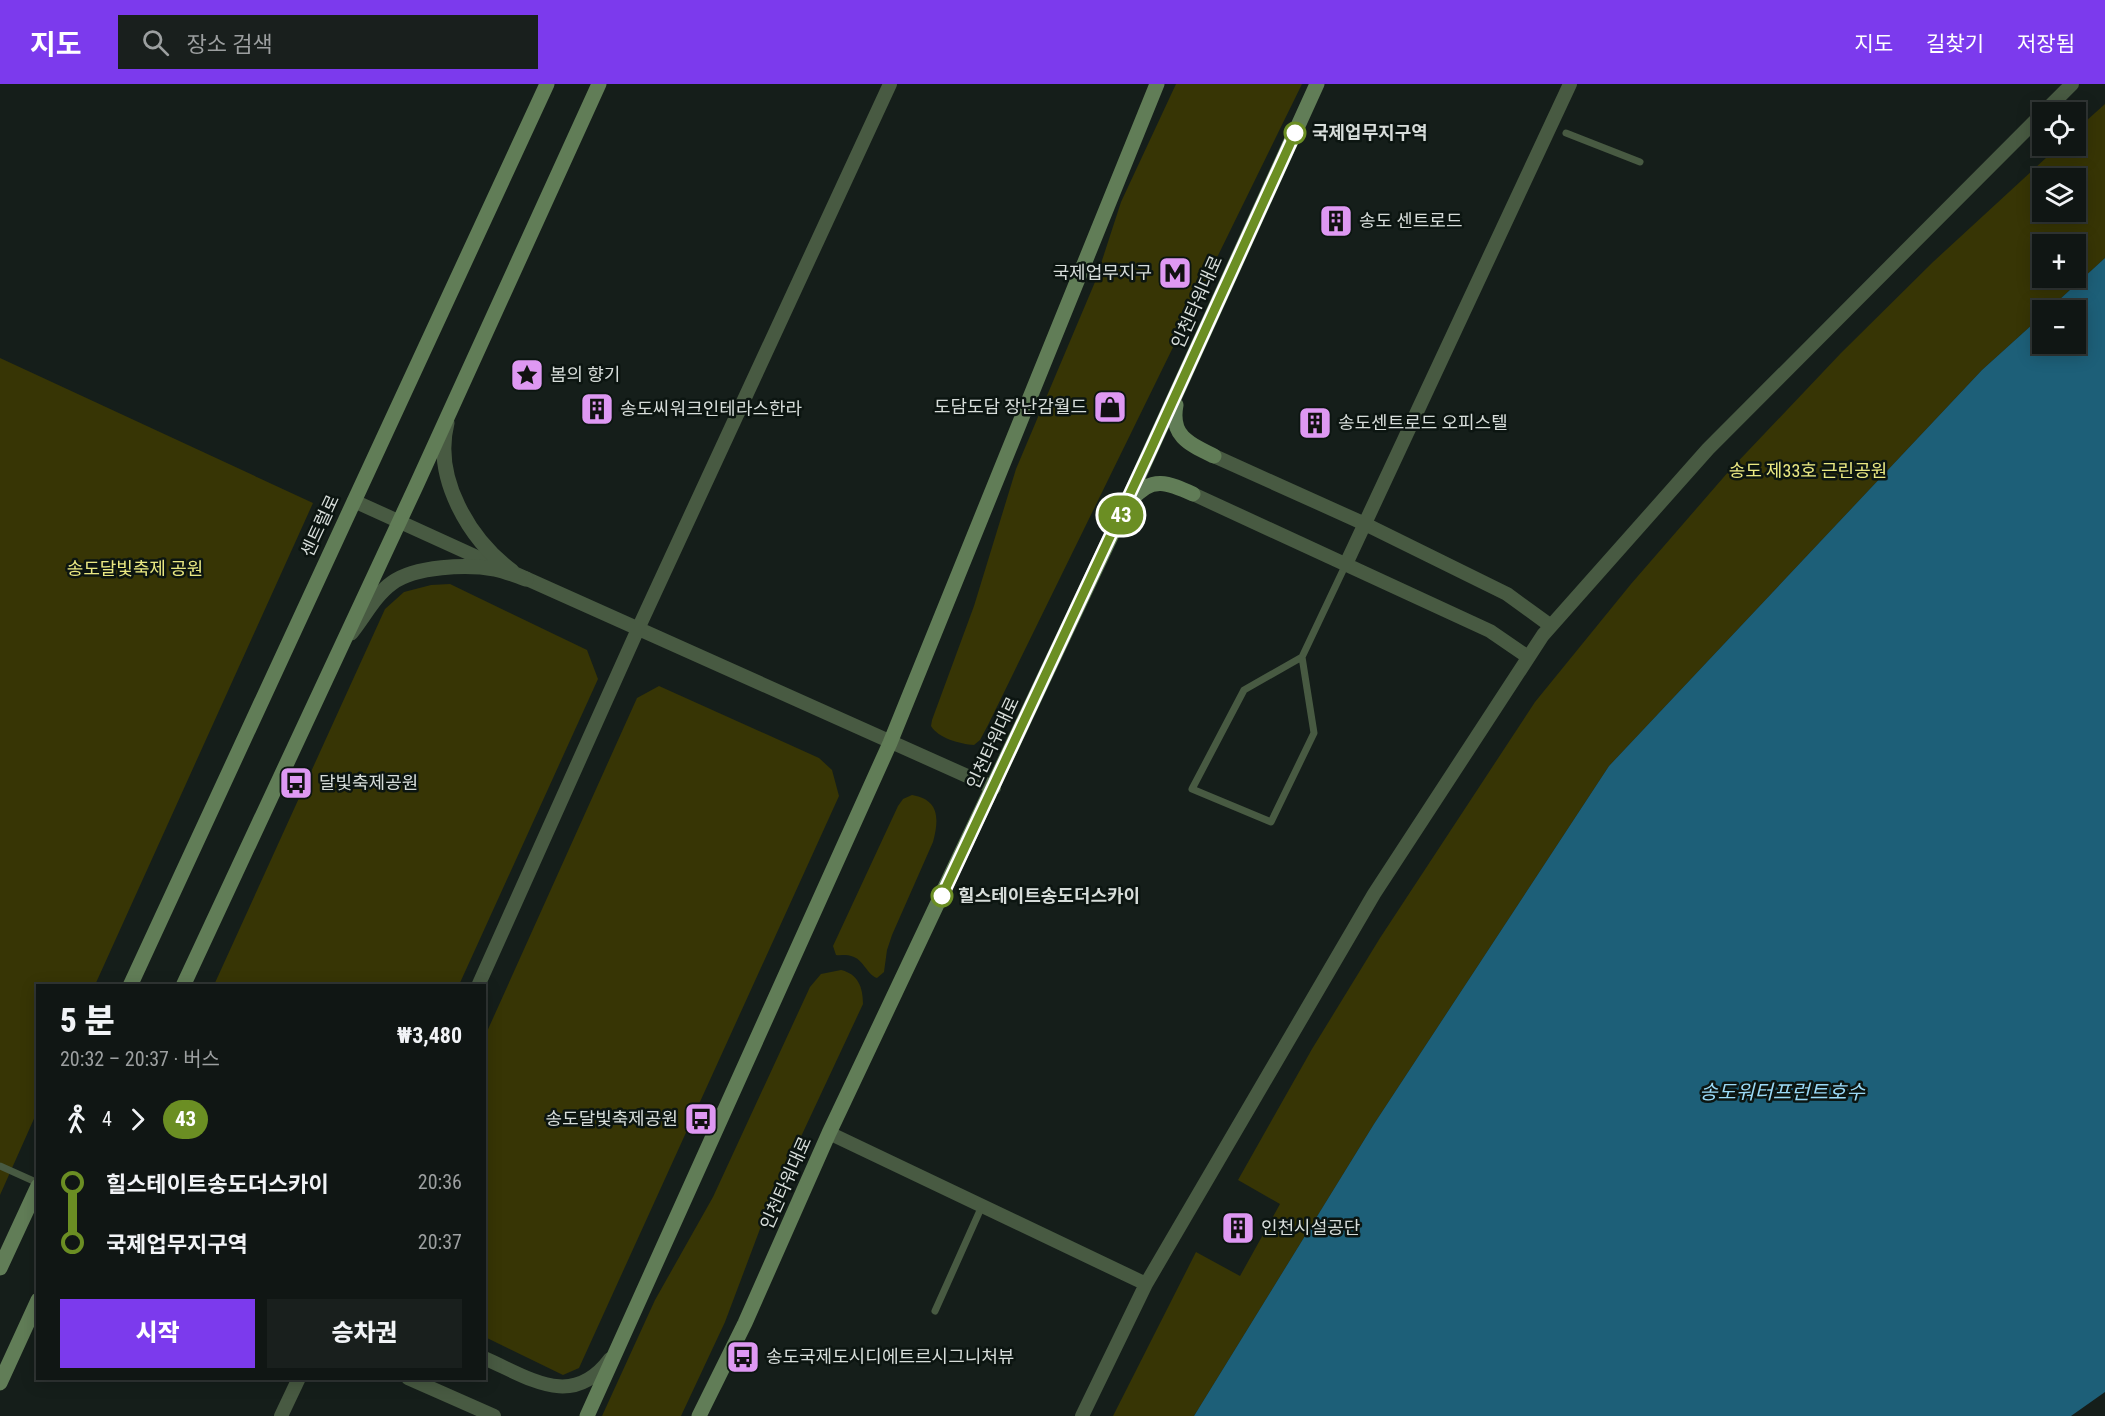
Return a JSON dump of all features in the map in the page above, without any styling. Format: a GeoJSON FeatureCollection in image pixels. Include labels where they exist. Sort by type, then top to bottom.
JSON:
{"type":"FeatureCollection","features":[{"type":"Feature","properties":{"kind":"main road","name":"센트럴로"},"geometry":{"type":"LineString","coordinates":[[131,984],[547,84]]}},
{"type":"Feature","properties":{"kind":"main road"},"geometry":{"type":"LineString","coordinates":[[184,984],[399,522],[599,84]]}},
{"type":"Feature","properties":{"kind":"main road"},"geometry":{"type":"LineString","coordinates":[[587,1416],[890,743],[1157,84]]}},
{"type":"Feature","properties":{"kind":"main road","name":"인천타워대로"},"geometry":{"type":"LineString","coordinates":[[699,1416],[745,1323],[830,1133],[1120,517],[1317,84]]}},
{"type":"Feature","properties":{"kind":"main road"},"geometry":{"type":"LineString","coordinates":[[1178,390],[1174,414],[1175,426],[1188,444],[1214,456]]}},
{"type":"Feature","properties":{"kind":"main road"},"geometry":{"type":"LineString","coordinates":[[1120,517],[1136,495],[1157,483],[1171,483],[1193,494]]}},
{"type":"Feature","properties":{"kind":"main road"},"geometry":{"type":"LineString","coordinates":[[0,1268],[36,1188]]}},
{"type":"Feature","properties":{"kind":"main road"},"geometry":{"type":"LineString","coordinates":[[0,1383],[36,1304]]}},
{"type":"Feature","properties":{"kind":"street"},"geometry":{"type":"LineString","coordinates":[[479,984],[638,629],[890,84]]}},
{"type":"Feature","properties":{"kind":"street"},"geometry":{"type":"LineString","coordinates":[[1346,564],[1569,84]]}},
{"type":"Feature","properties":{"kind":"street"},"geometry":{"type":"LineString","coordinates":[[2054,102],[2072,84]]}},
{"type":"Feature","properties":{"kind":"street"},"geometry":{"type":"LineString","coordinates":[[1083,1416],[1146,1284],[1374,894],[1528,657],[1551,626],[1708,449],[2032,124]]}},
{"type":"Feature","properties":{"kind":"street"},"geometry":{"type":"LineString","coordinates":[[450,410],[445,432],[444,453],[448,484],[476,534],[490,552],[522,577]]}},
{"type":"Feature","properties":{"kind":"street"},"geometry":{"type":"LineString","coordinates":[[1214,456],[1365,524],[1507,594],[1551,626]]}},
{"type":"Feature","properties":{"kind":"street"},"geometry":{"type":"LineString","coordinates":[[1193,494],[1490,631],[1528,657]]}},
{"type":"Feature","properties":{"kind":"street"},"geometry":{"type":"LineString","coordinates":[[354,501],[994,788]]}},
{"type":"Feature","properties":{"kind":"street"},"geometry":{"type":"LineString","coordinates":[[336,658],[382,591],[403,576],[436,568],[478,568],[496,569],[522,577]]}},
{"type":"Feature","properties":{"kind":"street"},"geometry":{"type":"LineString","coordinates":[[830,1133],[1146,1284]]}},
{"type":"Feature","properties":{"kind":"street"},"geometry":{"type":"LineString","coordinates":[[486,1359],[548,1385],[570,1387],[592,1379],[602,1370],[620,1346]]}},
{"type":"Feature","properties":{"kind":"street"},"geometry":{"type":"LineString","coordinates":[[281,1416],[298,1380]]}},
{"type":"Feature","properties":{"kind":"street"},"geometry":{"type":"LineString","coordinates":[[413,1380],[494,1416]]}},
{"type":"Feature","properties":{"kind":"lane"},"geometry":{"type":"LineString","coordinates":[[1566,133],[1641,162]]}},
{"type":"Feature","properties":{"kind":"lane"},"geometry":{"type":"LineString","coordinates":[[1302,657],[1244,690],[1192,789],[1271,822],[1314,734],[1302,657],[1346,564]]}},
{"type":"Feature","properties":{"kind":"lane"},"geometry":{"type":"LineString","coordinates":[[0,1166],[36,1183]]}},
{"type":"Feature","properties":{"kind":"lane"},"geometry":{"type":"LineString","coordinates":[[935,1311],[982,1206]]}},
{"type":"Feature","properties":{"kind":"green space"},"geometry":{"type":"Polygon","coordinates":[[[1176,84],[1302,84],[980,740],[974,745],[950,740],[934,730],[931,726],[932,720],[974,606],[1016,469],[1095,282],[1121,202],[1176,84]]]}},
{"type":"Feature","properties":{"kind":"green space","name":"송도 제33호 근린공원"},"geometry":{"type":"Polygon","coordinates":[[[2105,104],[2105,258],[2086,275],[2086,234],[2032,234],[2032,288],[2072,288],[2059,300],[2032,300],[2032,325],[1982,370],[1609,766],[1374,1124],[1194,1416],[1113,1416],[1196,1252],[1240,1276],[1280,1204],[1238,1180],[1312,1049],[1380,938],[1535,702],[1631,584],[1729,471],[1841,353],[1933,262],[2032,171],[2032,222],[2086,222],[2086,168],[2035,168],[2048,156],[2086,156],[2086,121],[2105,104]]]}},
{"type":"Feature","properties":{"kind":"green space","name":"송도달빛축제 공원"},"geometry":{"type":"Polygon","coordinates":[[[0,358],[313,503],[95,984],[36,984],[36,1114],[0,1195],[0,358]]]}},
{"type":"Feature","properties":{"kind":"green space"},"geometry":{"type":"Polygon","coordinates":[[[450,584],[587,650],[598,679],[459,984],[214,984],[385,609],[404,592],[431,585],[450,584]]]}},
{"type":"Feature","properties":{"kind":"green space"},"geometry":{"type":"Polygon","coordinates":[[[659,686],[819,758],[832,770],[839,796],[579,1368],[563,1375],[486,1337],[486,1034],[637,698],[659,686]]]}},
{"type":"Feature","properties":{"kind":"green space"},"geometry":{"type":"Polygon","coordinates":[[[912,795],[928,801],[933,806],[936,818],[935,834],[892,935],[884,972],[877,978],[855,958],[836,955],[833,946],[898,806],[903,799],[912,795]]]}},
{"type":"Feature","properties":{"kind":"green space"},"geometry":{"type":"Polygon","coordinates":[[[841,970],[852,975],[858,982],[863,1004],[769,1205],[725,1322],[681,1416],[602,1416],[655,1300],[713,1197],[810,987],[821,974],[841,970]]]}},
{"type":"Feature","properties":{"kind":"water","name":"송도워터프런트호수"},"geometry":{"type":"Polygon","coordinates":[[[2105,258],[2105,1392],[2071,1416],[1194,1416],[1374,1124],[1609,766],[1982,370],[2032,325],[2032,354],[2086,354],[2086,300],[2059,300],[2072,288],[2086,288],[2086,275],[2105,258]]]}},
{"type":"Feature","properties":{"kind":"bus line","name":"43"},"geometry":{"type":"LineString","coordinates":[[942,896],[1150,451],[1295,133]]}},
{"type":"Feature","properties":{"kind":"place","name":"국제업무지구역"},"geometry":{"type":"Point","coordinates":[1295,133]}},
{"type":"Feature","properties":{"kind":"place","name":"송도 센트로드"},"geometry":{"type":"Point","coordinates":[1336,221]}},
{"type":"Feature","properties":{"kind":"place","name":"국제업무지구"},"geometry":{"type":"Point","coordinates":[1175,273]}},
{"type":"Feature","properties":{"kind":"place","name":"봄의 향기"},"geometry":{"type":"Point","coordinates":[527,375]}},
{"type":"Feature","properties":{"kind":"place","name":"도담도담 장난감월드"},"geometry":{"type":"Point","coordinates":[1110,407]}},
{"type":"Feature","properties":{"kind":"place","name":"송도씨워크인테라스한라"},"geometry":{"type":"Point","coordinates":[597,409]}},
{"type":"Feature","properties":{"kind":"place","name":"송도센트로드 오피스텔"},"geometry":{"type":"Point","coordinates":[1315,423]}},
{"type":"Feature","properties":{"kind":"place","name":"달빛축제공원"},"geometry":{"type":"Point","coordinates":[296,783]}},
{"type":"Feature","properties":{"kind":"place","name":"힐스테이트송도더스카이"},"geometry":{"type":"Point","coordinates":[942,896]}},
{"type":"Feature","properties":{"kind":"place","name":"송도달빛축제공원"},"geometry":{"type":"Point","coordinates":[701,1119]}},
{"type":"Feature","properties":{"kind":"place","name":"인천시설공단"},"geometry":{"type":"Point","coordinates":[1238,1228]}},
{"type":"Feature","properties":{"kind":"place","name":"송도국제도시디에트르시그니처뷰"},"geometry":{"type":"Point","coordinates":[743,1357]}}]}
